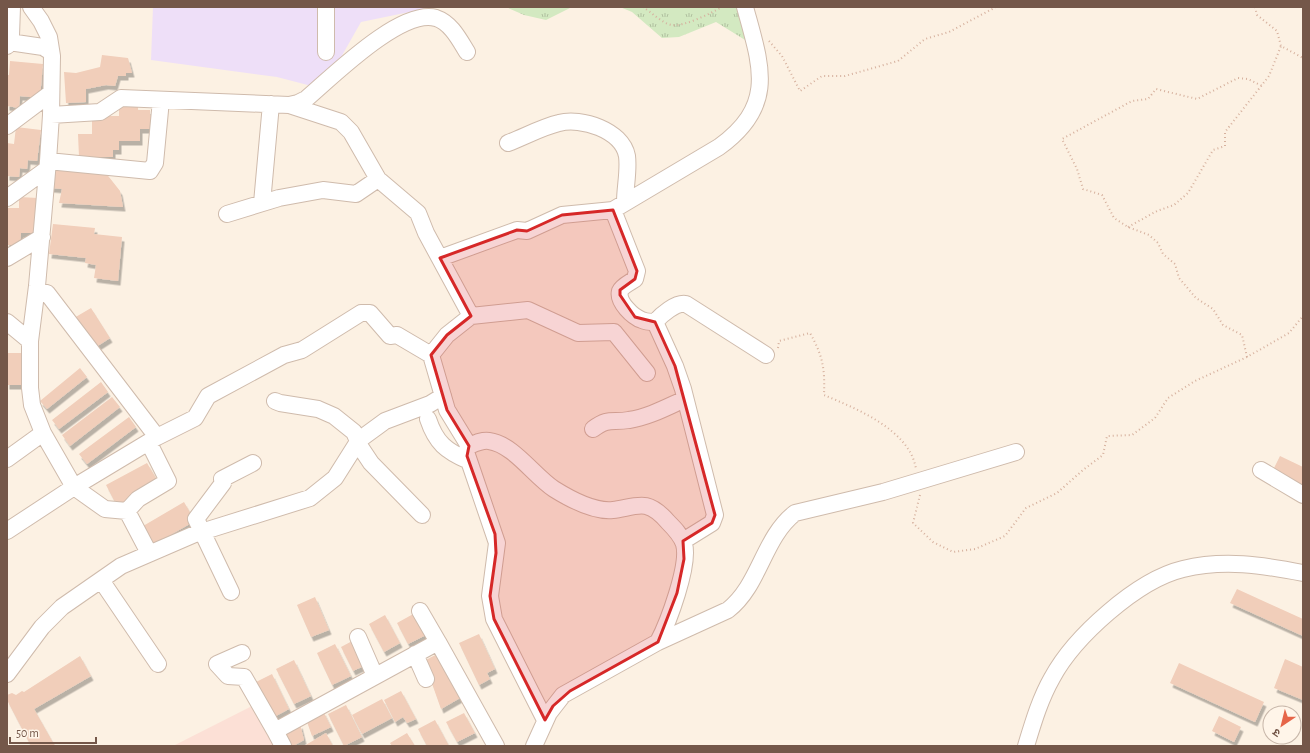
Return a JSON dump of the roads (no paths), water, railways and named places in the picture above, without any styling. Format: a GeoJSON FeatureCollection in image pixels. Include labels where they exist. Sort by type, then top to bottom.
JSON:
{"type":"FeatureCollection","features":[{"type":"Feature","properties":{"kind":"street"},"geometry":{"type":"LineString","coordinates":[[12,7],[8,44],[43,46],[51,52]]}},
{"type":"Feature","properties":{"kind":"street"},"geometry":{"type":"LineString","coordinates":[[31,7],[41,21],[49,37],[52,93],[42,237],[30,342],[30,388],[32,405],[43,433],[74,488],[105,509],[127,511]]}},
{"type":"Feature","properties":{"kind":"street"},"geometry":{"type":"LineString","coordinates":[[326,7],[326,52]]}},
{"type":"Feature","properties":{"kind":"street"},"geometry":{"type":"LineString","coordinates":[[440,258],[517,230],[527,231],[562,215],[619,206],[719,147],[735,135],[746,122],[756,103],[760,85],[761,68],[745,7]]}},
{"type":"Feature","properties":{"kind":"street"},"geometry":{"type":"LineString","coordinates":[[289,105],[306,99],[384,35],[399,25],[416,18],[425,16],[437,18],[448,25],[467,52]]}},
{"type":"Feature","properties":{"kind":"street"},"geometry":{"type":"LineString","coordinates":[[7,126],[52,93]]}},
{"type":"Feature","properties":{"kind":"street"},"geometry":{"type":"LineString","coordinates":[[51,115],[100,112],[122,98],[289,105],[341,122],[351,132],[378,178],[418,213],[471,316]]}},
{"type":"Feature","properties":{"kind":"street"},"geometry":{"type":"LineString","coordinates":[[7,198],[47,165],[150,171],[156,163],[161,100]]}},
{"type":"Feature","properties":{"kind":"street"},"geometry":{"type":"LineString","coordinates":[[262,203],[271,104]]}},
{"type":"Feature","properties":{"kind":"street"},"geometry":{"type":"LineString","coordinates":[[508,143],[558,123],[581,122],[611,134],[624,147],[627,156],[619,206],[637,271],[635,279],[620,290],[620,295],[623,302],[635,317],[646,322],[655,322],[676,305],[682,303],[686,304],[766,355]]}},
{"type":"Feature","properties":{"kind":"street"},"geometry":{"type":"LineString","coordinates":[[227,214],[280,198],[323,190],[356,194],[378,178]]}},
{"type":"Feature","properties":{"kind":"street"},"geometry":{"type":"LineString","coordinates":[[7,258],[42,237]]}},
{"type":"Feature","properties":{"kind":"street"},"geometry":{"type":"LineString","coordinates":[[37,291],[47,293],[153,440],[168,481],[138,499],[127,511]]}},
{"type":"Feature","properties":{"kind":"street"},"geometry":{"type":"LineString","coordinates":[[431,356],[447,335],[471,316],[528,310],[578,333],[614,332],[647,373]]}},
{"type":"Feature","properties":{"kind":"street"},"geometry":{"type":"LineString","coordinates":[[7,531],[153,440],[195,418],[208,396],[284,355],[302,350],[361,313],[370,313],[390,336],[397,335],[431,356],[447,410],[469,453],[497,543],[490,596],[494,619],[545,720]]}},
{"type":"Feature","properties":{"kind":"street"},"geometry":{"type":"LineString","coordinates":[[7,322],[30,342]]}},
{"type":"Feature","properties":{"kind":"street"},"geometry":{"type":"LineString","coordinates":[[655,322],[675,366],[715,515],[712,523],[683,541]]}},
{"type":"Feature","properties":{"kind":"street"},"geometry":{"type":"LineString","coordinates":[[7,674],[34,637],[57,612],[121,566],[149,553],[202,533],[310,498],[335,478],[359,440],[385,421],[430,404],[443,396]]}},
{"type":"Feature","properties":{"kind":"street"},"geometry":{"type":"LineString","coordinates":[[593,429],[604,422],[629,420],[651,414],[685,399]]}},
{"type":"Feature","properties":{"kind":"street"},"geometry":{"type":"LineString","coordinates":[[275,401],[318,410],[334,416],[354,432],[359,440],[361,448],[371,463],[422,516]]}},
{"type":"Feature","properties":{"kind":"street"},"geometry":{"type":"LineString","coordinates":[[428,419],[432,432],[441,445],[455,455],[469,453],[480,441],[489,441],[500,444],[551,487],[595,508],[604,510],[638,506],[653,508],[664,517],[683,541],[685,550],[677,593],[658,642]]}},
{"type":"Feature","properties":{"kind":"street"},"geometry":{"type":"LineString","coordinates":[[7,459],[43,433]]}},
{"type":"Feature","properties":{"kind":"street"},"geometry":{"type":"LineString","coordinates":[[534,746],[545,720],[553,706],[570,691],[658,642],[728,610],[738,603],[749,586],[779,530],[787,520],[795,514],[863,498],[918,480],[1016,452]]}},
{"type":"Feature","properties":{"kind":"street"},"geometry":{"type":"LineString","coordinates":[[231,592],[196,519],[223,483],[222,479],[253,463]]}},
{"type":"Feature","properties":{"kind":"street"},"geometry":{"type":"LineString","coordinates":[[1261,470],[1303,495]]}},
{"type":"Feature","properties":{"kind":"street"},"geometry":{"type":"LineString","coordinates":[[127,511],[149,553]]}},
{"type":"Feature","properties":{"kind":"street"},"geometry":{"type":"LineString","coordinates":[[1026,746],[1036,714],[1052,678],[1072,650],[1096,623],[1118,605],[1153,581],[1182,569],[1215,564],[1255,564],[1303,573]]}},
{"type":"Feature","properties":{"kind":"street"},"geometry":{"type":"LineString","coordinates":[[101,580],[158,664]]}},
{"type":"Feature","properties":{"kind":"street"},"geometry":{"type":"LineString","coordinates":[[420,611],[496,746]]}},
{"type":"Feature","properties":{"kind":"street"},"geometry":{"type":"LineString","coordinates":[[358,637],[375,676]]}},
{"type":"Feature","properties":{"kind":"street"},"geometry":{"type":"LineString","coordinates":[[275,731],[438,642]]}},
{"type":"Feature","properties":{"kind":"street"},"geometry":{"type":"LineString","coordinates":[[242,653],[217,664],[228,676],[244,677],[282,746]]}},
{"type":"Feature","properties":{"kind":"street"},"geometry":{"type":"LineString","coordinates":[[415,654],[426,679]]}}]}
